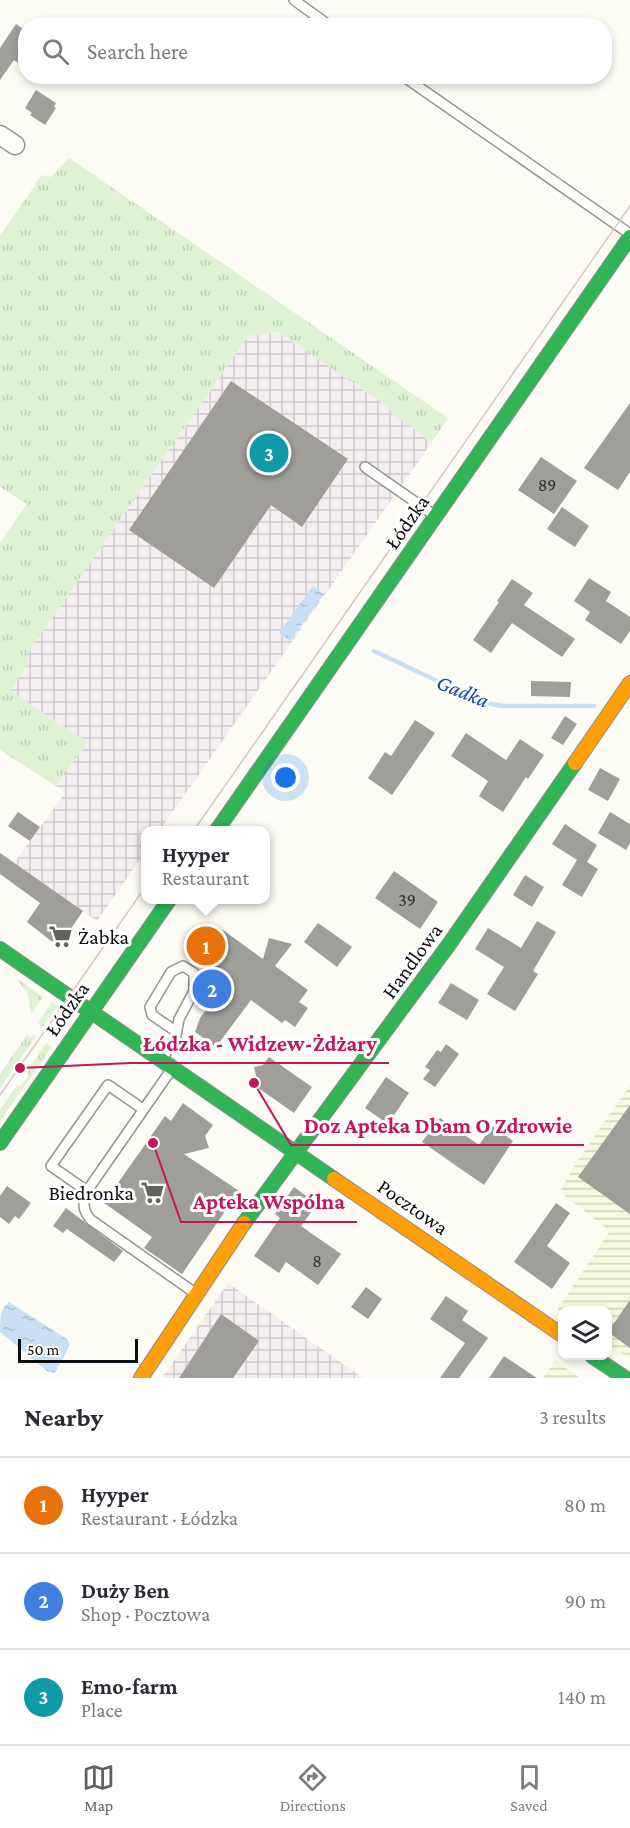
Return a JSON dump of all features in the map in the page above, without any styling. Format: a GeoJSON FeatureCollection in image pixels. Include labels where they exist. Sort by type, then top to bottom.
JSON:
{"type":"FeatureCollection","features":[{"type":"Feature","properties":{"kind":"street","name":"Łódzka"},"geometry":{"type":"LineString","coordinates":[[220,826],[630,236]]}},
{"type":"Feature","properties":{"kind":"street","name":"Handlowa"},"geometry":{"type":"LineString","coordinates":[[141,1378],[262,1197],[450,943],[630,683]]}},
{"type":"Feature","properties":{"kind":"street","name":"Łódzka"},"geometry":{"type":"LineString","coordinates":[[0,1143],[166,904]]}},
{"type":"Feature","properties":{"kind":"street","name":"Pocztowa"},"geometry":{"type":"LineString","coordinates":[[0,949],[558,1332]]}},
{"type":"Feature","properties":{"kind":"street"},"geometry":{"type":"LineString","coordinates":[[598,1360],[625,1378]]}},
{"type":"Feature","properties":{"kind":"lane"},"geometry":{"type":"LineString","coordinates":[[294,0],[319,18]]}},
{"type":"Feature","properties":{"kind":"lane"},"geometry":{"type":"LineString","coordinates":[[414,84],[630,236]]}},
{"type":"Feature","properties":{"kind":"lane"},"geometry":{"type":"LineString","coordinates":[[365,467],[436,516]]}},
{"type":"Feature","properties":{"kind":"lane"},"geometry":{"type":"LineString","coordinates":[[177,1032],[152,1015],[150,1007],[171,972],[183,966],[194,973],[194,991],[179,1019],[177,1032],[175,1040],[167,1063],[143,1109],[87,1191],[83,1201],[84,1212],[91,1220],[197,1295]]}},
{"type":"Feature","properties":{"kind":"lane"},"geometry":{"type":"LineString","coordinates":[[87,1191],[51,1166],[108,1085],[143,1109]]}},
{"type":"Feature","properties":{"kind":"shaded area"},"geometry":{"type":"Polygon","coordinates":[[[278,332],[388,407],[392,413],[432,442],[163,826],[141,826],[141,858],[97,921],[14,863],[65,793],[56,786],[87,742],[10,691],[27,665],[27,654],[248,336],[278,332]]]}},
{"type":"Feature","properties":{"kind":"shaded area"},"geometry":{"type":"Polygon","coordinates":[[[228,1283],[363,1378],[162,1378],[228,1283]]]}},
{"type":"Feature","properties":{"kind":"green space"},"geometry":{"type":"Polygon","coordinates":[[[69,158],[448,418],[432,442],[391,413],[388,407],[278,332],[248,336],[27,654],[27,665],[11,689],[87,742],[56,786],[0,750],[0,543],[27,504],[0,487],[0,236],[42,175],[51,177],[69,158]]]}},
{"type":"Feature","properties":{"kind":"green space"},"geometry":{"type":"Polygon","coordinates":[[[16,978],[43,997],[31,1014],[28,995],[16,978]]]}},
{"type":"Feature","properties":{"kind":"green space"},"geometry":{"type":"Polygon","coordinates":[[[52,1002],[57,1006],[42,1028],[38,1023],[52,1002]]]}},
{"type":"Feature","properties":{"kind":"green space"},"geometry":{"type":"Polygon","coordinates":[[[65,1009],[65,1027],[57,1039],[48,1033],[65,1009]]]}},
{"type":"Feature","properties":{"kind":"green space"},"geometry":{"type":"Polygon","coordinates":[[[33,1034],[36,1036],[0,1088],[0,1074],[27,1035],[31,1038],[33,1034]]]}},
{"type":"Feature","properties":{"kind":"green space"},"geometry":{"type":"Polygon","coordinates":[[[46,1043],[52,1047],[0,1121],[0,1110],[17,1085],[20,1087],[29,1074],[26,1072],[46,1043]]]}},
{"type":"Feature","properties":{"kind":"green space"},"geometry":{"type":"Polygon","coordinates":[[[630,1085],[630,1359],[612,1347],[612,1306],[560,1306],[610,1231],[560,1192],[574,1166],[630,1085]]]}},
{"type":"Feature","properties":{"kind":"green space"},"geometry":{"type":"Polygon","coordinates":[[[555,1361],[580,1378],[543,1378],[555,1361]]]}},
{"type":"Feature","properties":{"kind":"water"},"geometry":{"type":"Polygon","coordinates":[[[313,586],[324,594],[290,641],[279,633],[313,586]]]}},
{"type":"Feature","properties":{"kind":"water"},"geometry":{"type":"Polygon","coordinates":[[[9,1302],[67,1339],[70,1345],[55,1373],[47,1371],[0,1332],[2,1311],[9,1302]]]}},
{"type":"Feature","properties":{"kind":"building"},"geometry":{"type":"Polygon","coordinates":[[[16,24],[18,25],[18,63],[14,60],[0,80],[0,48],[16,24]]]}},
{"type":"Feature","properties":{"kind":"building"},"geometry":{"type":"Polygon","coordinates":[[[36,90],[56,103],[54,107],[56,108],[45,125],[30,115],[32,113],[25,108],[36,90]]]}},
{"type":"Feature","properties":{"kind":"building"},"geometry":{"type":"Polygon","coordinates":[[[231,381],[348,459],[302,527],[271,505],[214,588],[129,530],[231,381]]]}},
{"type":"Feature","properties":{"kind":"building"},"geometry":{"type":"Polygon","coordinates":[[[630,403],[630,472],[618,490],[584,468],[630,403]]]}},
{"type":"Feature","properties":{"kind":"building"},"geometry":{"type":"Polygon","coordinates":[[[541,457],[577,481],[554,514],[518,490],[541,457]]]}},
{"type":"Feature","properties":{"kind":"building"},"geometry":{"type":"Polygon","coordinates":[[[562,507],[589,526],[575,547],[547,529],[562,507]]]}},
{"type":"Feature","properties":{"kind":"building"},"geometry":{"type":"Polygon","coordinates":[[[589,578],[611,592],[606,601],[630,617],[630,631],[621,644],[585,620],[590,612],[574,601],[589,578]]]}},
{"type":"Feature","properties":{"kind":"building"},"geometry":{"type":"Polygon","coordinates":[[[512,579],[533,593],[524,605],[575,639],[562,657],[512,623],[491,653],[473,640],[512,579]]]}},
{"type":"Feature","properties":{"kind":"building"},"geometry":{"type":"Polygon","coordinates":[[[531,681],[571,682],[570,697],[531,696],[531,681]]]}},
{"type":"Feature","properties":{"kind":"building"},"geometry":{"type":"Polygon","coordinates":[[[565,716],[577,724],[563,745],[551,738],[565,716]]]}},
{"type":"Feature","properties":{"kind":"building"},"geometry":{"type":"Polygon","coordinates":[[[415,720],[435,733],[392,795],[368,778],[385,752],[391,756],[415,720]]]}},
{"type":"Feature","properties":{"kind":"building"},"geometry":{"type":"Polygon","coordinates":[[[466,733],[506,760],[520,739],[544,755],[503,812],[479,796],[488,781],[451,756],[466,733]]]}},
{"type":"Feature","properties":{"kind":"building"},"geometry":{"type":"Polygon","coordinates":[[[600,768],[620,779],[608,801],[588,790],[600,768]]]}},
{"type":"Feature","properties":{"kind":"building"},"geometry":{"type":"Polygon","coordinates":[[[18,812],[40,827],[30,841],[8,826],[18,812]]]}},
{"type":"Feature","properties":{"kind":"building"},"geometry":{"type":"Polygon","coordinates":[[[610,812],[630,824],[630,843],[626,850],[598,833],[610,812]]]}},
{"type":"Feature","properties":{"kind":"building"},"geometry":{"type":"Polygon","coordinates":[[[565,824],[597,845],[587,862],[598,869],[582,897],[562,885],[577,860],[552,844],[565,824]]]}},
{"type":"Feature","properties":{"kind":"building"},"geometry":{"type":"Polygon","coordinates":[[[0,853],[83,911],[64,939],[51,941],[27,922],[40,903],[0,874],[0,853]]]}},
{"type":"Feature","properties":{"kind":"building"},"geometry":{"type":"Polygon","coordinates":[[[394,871],[438,902],[420,929],[375,898],[394,871]]]}},
{"type":"Feature","properties":{"kind":"building"},"geometry":{"type":"Polygon","coordinates":[[[525,875],[544,887],[532,907],[513,895],[525,875]]]}},
{"type":"Feature","properties":{"kind":"building"},"geometry":{"type":"Polygon","coordinates":[[[537,921],[556,932],[533,971],[538,974],[515,1011],[487,994],[504,967],[475,949],[488,928],[521,948],[537,921]]]}},
{"type":"Feature","properties":{"kind":"building"},"geometry":{"type":"Polygon","coordinates":[[[318,923],[352,947],[337,967],[304,942],[318,923]]]}},
{"type":"Feature","properties":{"kind":"building"},"geometry":{"type":"Polygon","coordinates":[[[208,925],[223,930],[263,959],[269,938],[292,944],[275,966],[308,990],[299,1002],[308,1008],[295,1027],[285,1020],[282,1023],[251,1000],[216,1047],[195,1032],[200,1018],[217,995],[208,992],[214,971],[209,970],[214,954],[201,950],[208,925]]]}},
{"type":"Feature","properties":{"kind":"building"},"geometry":{"type":"Polygon","coordinates":[[[451,983],[479,1000],[467,1020],[438,1003],[451,983]]]}},
{"type":"Feature","properties":{"kind":"building"},"geometry":{"type":"Polygon","coordinates":[[[446,1044],[459,1054],[435,1087],[423,1079],[430,1070],[425,1067],[437,1050],[441,1052],[446,1044]]]}},
{"type":"Feature","properties":{"kind":"building"},"geometry":{"type":"Polygon","coordinates":[[[269,1057],[312,1087],[294,1113],[251,1083],[256,1076],[254,1067],[263,1065],[269,1057]]]}},
{"type":"Feature","properties":{"kind":"building"},"geometry":{"type":"Polygon","coordinates":[[[386,1077],[409,1093],[388,1124],[365,1108],[386,1077]]]}},
{"type":"Feature","properties":{"kind":"building","name":"Biedronka"},"geometry":{"type":"Polygon","coordinates":[[[183,1103],[213,1125],[205,1136],[209,1148],[184,1154],[239,1191],[182,1274],[144,1248],[152,1237],[104,1203],[165,1116],[171,1121],[183,1103]]]}},
{"type":"Feature","properties":{"kind":"building"},"geometry":{"type":"Polygon","coordinates":[[[630,1105],[630,1214],[578,1177],[630,1105]]]}},
{"type":"Feature","properties":{"kind":"building"},"geometry":{"type":"Polygon","coordinates":[[[440,1118],[479,1145],[492,1126],[513,1141],[484,1185],[422,1142],[440,1118]]]}},
{"type":"Feature","properties":{"kind":"building"},"geometry":{"type":"Polygon","coordinates":[[[7,1186],[31,1203],[19,1219],[15,1216],[9,1224],[0,1217],[0,1196],[7,1186]]]}},
{"type":"Feature","properties":{"kind":"building"},"geometry":{"type":"Polygon","coordinates":[[[294,1187],[317,1204],[301,1226],[341,1254],[318,1285],[286,1262],[279,1273],[254,1256],[280,1218],[275,1214],[294,1187]]]}},
{"type":"Feature","properties":{"kind":"building"},"geometry":{"type":"Polygon","coordinates":[[[556,1203],[570,1213],[547,1246],[570,1263],[552,1289],[514,1262],[556,1203]]]}},
{"type":"Feature","properties":{"kind":"building"},"geometry":{"type":"Polygon","coordinates":[[[66,1208],[123,1251],[114,1262],[67,1229],[63,1233],[53,1226],[66,1208]]]}},
{"type":"Feature","properties":{"kind":"building"},"geometry":{"type":"Polygon","coordinates":[[[366,1287],[382,1299],[368,1319],[351,1307],[366,1287]]]}},
{"type":"Feature","properties":{"kind":"building"},"geometry":{"type":"Polygon","coordinates":[[[446,1296],[468,1311],[462,1320],[488,1338],[459,1378],[440,1378],[465,1343],[430,1319],[446,1296]]]}},
{"type":"Feature","properties":{"kind":"building"},"geometry":{"type":"Polygon","coordinates":[[[630,1300],[630,1348],[612,1335],[612,1326],[630,1300]]]}},
{"type":"Feature","properties":{"kind":"building"},"geometry":{"type":"Polygon","coordinates":[[[221,1314],[259,1341],[233,1378],[179,1378],[221,1314]]]}},
{"type":"Feature","properties":{"kind":"building"},"geometry":{"type":"Polygon","coordinates":[[[504,1356],[537,1378],[489,1378],[504,1356]]]}},
{"type":"Feature","properties":{"kind":"waterway","name":"Gadka"},"geometry":{"type":"LineString","coordinates":[[374,651],[482,702],[502,706],[594,706]]}},
{"type":"Feature","properties":{"kind":"tram line"},"geometry":{"type":"LineString","coordinates":[[197,826],[630,206]]}},
{"type":"Feature","properties":{"kind":"tram line"},"geometry":{"type":"LineString","coordinates":[[0,1095],[141,893]]}},
{"type":"Feature","properties":{"kind":"traffic: fast"},"geometry":{"type":"LineString","coordinates":[[220,826],[630,237]]}},
{"type":"Feature","properties":{"kind":"traffic: fast"},"geometry":{"type":"LineString","coordinates":[[244,1223],[450,943],[575,763]]}},
{"type":"Feature","properties":{"kind":"traffic: fast"},"geometry":{"type":"LineString","coordinates":[[0,1143],[166,904]]}},
{"type":"Feature","properties":{"kind":"traffic: fast"},"geometry":{"type":"LineString","coordinates":[[0,949],[334,1179]]}},
{"type":"Feature","properties":{"kind":"traffic: fast"},"geometry":{"type":"LineString","coordinates":[[598,1360],[625,1378]]}},
{"type":"Feature","properties":{"kind":"traffic: slow"},"geometry":{"type":"LineString","coordinates":[[575,763],[630,683]]}},
{"type":"Feature","properties":{"kind":"traffic: slow"},"geometry":{"type":"LineString","coordinates":[[334,1179],[558,1332]]}},
{"type":"Feature","properties":{"kind":"traffic: slow"},"geometry":{"type":"LineString","coordinates":[[141,1378],[244,1223]]}},
{"type":"Feature","properties":{"kind":"place","name":"Emo-farm"},"geometry":{"type":"Point","coordinates":[269,453]}},
{"type":"Feature","properties":{"kind":"place","name":"Żabka"},"geometry":{"type":"Point","coordinates":[60,937]}},
{"type":"Feature","properties":{"kind":"place","name":"Hyyper"},"geometry":{"type":"Point","coordinates":[206,946]}},
{"type":"Feature","properties":{"kind":"place","name":"Duży Ben"},"geometry":{"type":"Point","coordinates":[212,989]}},
{"type":"Feature","properties":{"kind":"place","name":"Łódzka - Widzew-Żdżary"},"geometry":{"type":"Point","coordinates":[20,1068]}},
{"type":"Feature","properties":{"kind":"place","name":"Doz Apteka Dbam O Zdrowie"},"geometry":{"type":"Point","coordinates":[254,1083]}},
{"type":"Feature","properties":{"kind":"place","name":"Apteka Wspólna"},"geometry":{"type":"Point","coordinates":[153,1143]}},
{"type":"Feature","properties":{"kind":"place","name":"Biedronka"},"geometry":{"type":"Point","coordinates":[152,1193]}}]}
